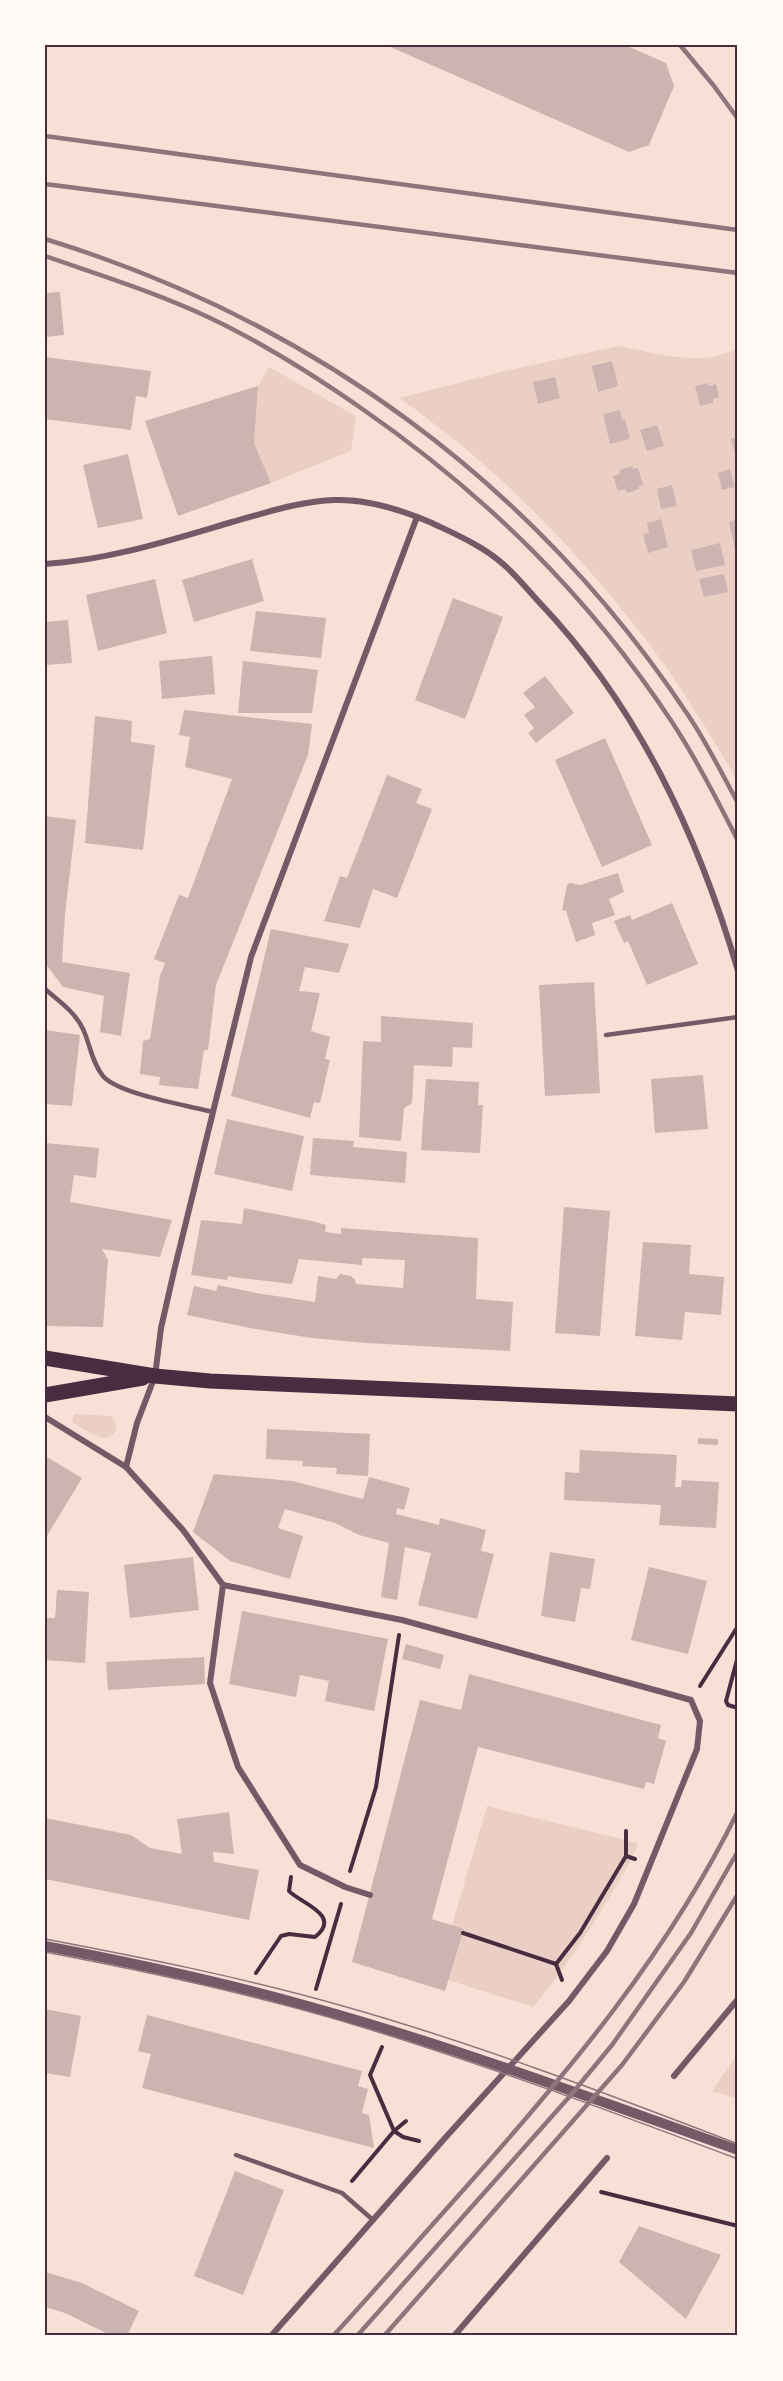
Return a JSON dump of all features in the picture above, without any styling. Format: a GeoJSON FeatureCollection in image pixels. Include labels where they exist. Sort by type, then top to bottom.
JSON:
{"type":"FeatureCollection","features":[{"type":"Feature","properties":{"kind":"main road"},"geometry":{"type":"LineString","coordinates":[[45,1358],[154,1376],[210,1381],[738,1404]]}},
{"type":"Feature","properties":{"kind":"main road"},"geometry":{"type":"LineString","coordinates":[[45,1395],[154,1376]]}},
{"type":"Feature","properties":{"kind":"street"},"geometry":{"type":"LineString","coordinates":[[45,564],[88,559],[162,543],[281,508],[335,500],[375,503],[417,517],[462,537],[503,564],[553,617],[597,670],[637,730],[672,794],[716,901],[738,971]]}},
{"type":"Feature","properties":{"kind":"street"},"geometry":{"type":"LineString","coordinates":[[126,1467],[137,1423],[154,1376],[174,1271],[251,957],[417,517]]}},
{"type":"Feature","properties":{"kind":"street"},"geometry":{"type":"LineString","coordinates":[[45,1417],[126,1467],[183,1530],[223,1585],[402,1620],[691,1700],[700,1721],[697,1749],[652,1864],[634,1904],[600,1959],[569,2001],[271,2336]]}},
{"type":"Feature","properties":{"kind":"street"},"geometry":{"type":"LineString","coordinates":[[223,1585],[210,1683],[238,1767],[300,1865],[345,1887],[370,1895]]}},
{"type":"Feature","properties":{"kind":"street"},"geometry":{"type":"LineString","coordinates":[[45,1946],[141,1964],[311,2006],[491,2062],[738,2150]]}},
{"type":"Feature","properties":{"kind":"street"},"geometry":{"type":"LineString","coordinates":[[674,2076],[738,1999]]}},
{"type":"Feature","properties":{"kind":"street"},"geometry":{"type":"LineString","coordinates":[[454,2336],[607,2158]]}},
{"type":"Feature","properties":{"kind":"lane"},"geometry":{"type":"LineString","coordinates":[[45,989],[73,1013],[82,1027],[96,1064],[104,1077],[131,1091],[213,1112]]}},
{"type":"Feature","properties":{"kind":"lane"},"geometry":{"type":"LineString","coordinates":[[606,1035],[738,1017]]}},
{"type":"Feature","properties":{"kind":"lane"},"geometry":{"type":"LineString","coordinates":[[236,2155],[342,2193],[373,2220]]}},
{"type":"Feature","properties":{"kind":"path"},"geometry":{"type":"LineString","coordinates":[[345,1887],[376,1787],[402,1620]]}},
{"type":"Feature","properties":{"kind":"path"},"geometry":{"type":"LineString","coordinates":[[691,1700],[738,1626]]}},
{"type":"Feature","properties":{"kind":"path"},"geometry":{"type":"LineString","coordinates":[[738,1656],[726,1701],[728,1705],[738,1708]]}},
{"type":"Feature","properties":{"kind":"path"},"geometry":{"type":"LineString","coordinates":[[463,1933],[556,1964],[580,1933],[626,1856],[626,1831]]}},
{"type":"Feature","properties":{"kind":"path"},"geometry":{"type":"LineString","coordinates":[[626,1856],[652,1864]]}},
{"type":"Feature","properties":{"kind":"path"},"geometry":{"type":"LineString","coordinates":[[248,1990],[278,1938],[289,1934],[310,1938],[320,1933],[323,1920],[320,1911],[289,1891],[290,1878],[300,1865]]}},
{"type":"Feature","properties":{"kind":"path"},"geometry":{"type":"LineString","coordinates":[[311,2006],[342,1899]]}},
{"type":"Feature","properties":{"kind":"path"},"geometry":{"type":"LineString","coordinates":[[389,2030],[370,2075],[394,2131],[403,2138],[417,2141],[445,2138]]}},
{"type":"Feature","properties":{"kind":"path"},"geometry":{"type":"LineString","coordinates":[[342,2193],[394,2131],[406,2121]]}},
{"type":"Feature","properties":{"kind":"path"},"geometry":{"type":"LineString","coordinates":[[583,2187],[738,2226]]}},
{"type":"Feature","properties":{"kind":"shaded area"},"geometry":{"type":"Polygon","coordinates":[[[618,346],[663,355],[694,358],[724,354],[738,348],[738,781],[669,671],[589,570],[499,478],[434,423],[399,398],[618,346]]]}},
{"type":"Feature","properties":{"kind":"shaded area"},"geometry":{"type":"Polygon","coordinates":[[[269,367],[356,416],[351,451],[271,483],[254,443],[258,386],[269,367]]]}},
{"type":"Feature","properties":{"kind":"shaded area"},"geometry":{"type":"Polygon","coordinates":[[[74,1414],[112,1416],[117,1427],[113,1434],[103,1438],[72,1422],[74,1414]]]}},
{"type":"Feature","properties":{"kind":"shaded area"},"geometry":{"type":"Polygon","coordinates":[[[487,1806],[638,1843],[626,1869],[594,1923],[565,1966],[533,2007],[448,1980],[464,1929],[452,1925],[487,1806]]]}},
{"type":"Feature","properties":{"kind":"shaded area"},"geometry":{"type":"Polygon","coordinates":[[[738,2054],[738,2099],[712,2091],[738,2054]]]}},
{"type":"Feature","properties":{"kind":"building"},"geometry":{"type":"Polygon","coordinates":[[[386,45],[625,45],[666,63],[674,86],[649,145],[629,152],[386,45]]]}},
{"type":"Feature","properties":{"kind":"building"},"geometry":{"type":"Polygon","coordinates":[[[60,292],[64,335],[45,337],[45,293],[60,292]]]}},
{"type":"Feature","properties":{"kind":"building"},"geometry":{"type":"Polygon","coordinates":[[[45,357],[151,371],[147,398],[136,396],[131,430],[45,419],[45,357]]]}},
{"type":"Feature","properties":{"kind":"building"},"geometry":{"type":"Polygon","coordinates":[[[612,361],[618,386],[598,392],[592,366],[612,361]]]}},
{"type":"Feature","properties":{"kind":"building"},"geometry":{"type":"Polygon","coordinates":[[[555,377],[560,398],[538,404],[533,382],[555,377]]]}},
{"type":"Feature","properties":{"kind":"building"},"geometry":{"type":"Polygon","coordinates":[[[708,383],[709,386],[716,384],[719,397],[713,399],[713,403],[700,406],[695,386],[708,383]]]}},
{"type":"Feature","properties":{"kind":"building"},"geometry":{"type":"Polygon","coordinates":[[[258,386],[254,443],[271,483],[178,516],[145,421],[258,386]]]}},
{"type":"Feature","properties":{"kind":"building"},"geometry":{"type":"Polygon","coordinates":[[[620,410],[630,439],[610,444],[603,414],[620,410]]]}},
{"type":"Feature","properties":{"kind":"building"},"geometry":{"type":"Polygon","coordinates":[[[657,425],[664,446],[647,451],[640,430],[657,425]]]}},
{"type":"Feature","properties":{"kind":"building"},"geometry":{"type":"Polygon","coordinates":[[[738,437],[738,456],[736,456],[731,439],[738,437]]]}},
{"type":"Feature","properties":{"kind":"building"},"geometry":{"type":"Polygon","coordinates":[[[128,454],[143,519],[98,528],[83,465],[128,454]]]}},
{"type":"Feature","properties":{"kind":"building"},"geometry":{"type":"Polygon","coordinates":[[[633,466],[633,469],[638,468],[643,485],[627,493],[625,489],[618,491],[613,476],[620,474],[619,470],[633,466]]]}},
{"type":"Feature","properties":{"kind":"building"},"geometry":{"type":"Polygon","coordinates":[[[730,469],[735,487],[722,490],[718,473],[730,469]]]}},
{"type":"Feature","properties":{"kind":"building"},"geometry":{"type":"Polygon","coordinates":[[[672,485],[677,506],[661,509],[657,489],[672,485]]]}},
{"type":"Feature","properties":{"kind":"building"},"geometry":{"type":"Polygon","coordinates":[[[661,519],[668,547],[648,553],[643,534],[649,533],[647,523],[661,519]]]}},
{"type":"Feature","properties":{"kind":"building"},"geometry":{"type":"Polygon","coordinates":[[[738,519],[738,548],[735,549],[729,522],[738,519]]]}},
{"type":"Feature","properties":{"kind":"building"},"geometry":{"type":"Polygon","coordinates":[[[720,543],[725,565],[696,571],[691,550],[720,543]]]}},
{"type":"Feature","properties":{"kind":"building"},"geometry":{"type":"Polygon","coordinates":[[[252,559],[264,601],[194,622],[182,580],[252,559]]]}},
{"type":"Feature","properties":{"kind":"building"},"geometry":{"type":"Polygon","coordinates":[[[724,574],[728,592],[704,597],[699,579],[724,574]]]}},
{"type":"Feature","properties":{"kind":"building"},"geometry":{"type":"Polygon","coordinates":[[[155,579],[167,633],[98,651],[86,595],[155,579]]]}},
{"type":"Feature","properties":{"kind":"building"},"geometry":{"type":"Polygon","coordinates":[[[453,598],[503,617],[465,719],[415,700],[453,598]]]}},
{"type":"Feature","properties":{"kind":"building"},"geometry":{"type":"Polygon","coordinates":[[[256,611],[326,618],[321,658],[250,651],[256,611]]]}},
{"type":"Feature","properties":{"kind":"building"},"geometry":{"type":"Polygon","coordinates":[[[68,620],[72,663],[45,665],[45,622],[68,620]]]}},
{"type":"Feature","properties":{"kind":"building"},"geometry":{"type":"Polygon","coordinates":[[[212,656],[215,694],[162,699],[159,661],[212,656]]]}},
{"type":"Feature","properties":{"kind":"building"},"geometry":{"type":"Polygon","coordinates":[[[243,661],[318,670],[312,713],[238,713],[243,661]]]}},
{"type":"Feature","properties":{"kind":"building"},"geometry":{"type":"Polygon","coordinates":[[[545,676],[574,713],[536,743],[528,733],[534,728],[524,715],[535,707],[523,693],[545,676]]]}},
{"type":"Feature","properties":{"kind":"building"},"geometry":{"type":"Polygon","coordinates":[[[184,710],[312,724],[308,755],[216,985],[208,1050],[204,1050],[198,1089],[159,1085],[160,1077],[140,1074],[143,1041],[150,1039],[160,976],[165,963],[154,959],[179,895],[188,898],[232,779],[185,767],[190,737],[179,735],[184,710]]]}},
{"type":"Feature","properties":{"kind":"building"},"geometry":{"type":"Polygon","coordinates":[[[95,716],[132,721],[131,742],[155,745],[143,850],[85,843],[95,716]]]}},
{"type":"Feature","properties":{"kind":"building"},"geometry":{"type":"Polygon","coordinates":[[[605,738],[652,845],[602,867],[555,760],[605,738]]]}},
{"type":"Feature","properties":{"kind":"building"},"geometry":{"type":"Polygon","coordinates":[[[387,775],[422,789],[416,803],[432,809],[397,898],[373,889],[360,928],[324,921],[340,876],[347,878],[387,775]]]}},
{"type":"Feature","properties":{"kind":"building"},"geometry":{"type":"Polygon","coordinates":[[[45,816],[76,820],[62,962],[130,973],[121,1036],[100,1032],[104,996],[63,987],[45,963],[45,816]]]}},
{"type":"Feature","properties":{"kind":"building"},"geometry":{"type":"Polygon","coordinates":[[[618,873],[624,892],[609,899],[615,915],[592,923],[595,935],[576,942],[566,911],[562,910],[567,885],[570,883],[580,885],[618,873]]]}},
{"type":"Feature","properties":{"kind":"building"},"geometry":{"type":"Polygon","coordinates":[[[672,903],[698,964],[647,985],[628,941],[624,943],[614,921],[630,915],[632,920],[672,903]]]}},
{"type":"Feature","properties":{"kind":"building"},"geometry":{"type":"Polygon","coordinates":[[[271,929],[349,944],[339,973],[305,967],[299,991],[320,993],[311,1031],[330,1037],[325,1059],[330,1060],[320,1103],[314,1102],[310,1118],[231,1096],[271,929]]]}},
{"type":"Feature","properties":{"kind":"building"},"geometry":{"type":"Polygon","coordinates":[[[594,982],[600,1093],[545,1096],[539,985],[594,982]]]}},
{"type":"Feature","properties":{"kind":"building"},"geometry":{"type":"Polygon","coordinates":[[[381,1016],[473,1023],[472,1048],[453,1047],[452,1067],[414,1065],[412,1103],[404,1108],[401,1141],[359,1137],[363,1041],[381,1042],[381,1016]]]}},
{"type":"Feature","properties":{"kind":"building"},"geometry":{"type":"Polygon","coordinates":[[[45,1030],[80,1035],[72,1106],[45,1104],[45,1030]]]}},
{"type":"Feature","properties":{"kind":"building"},"geometry":{"type":"Polygon","coordinates":[[[703,1075],[708,1129],[655,1133],[651,1079],[703,1075]]]}},
{"type":"Feature","properties":{"kind":"building"},"geometry":{"type":"Polygon","coordinates":[[[426,1079],[479,1082],[478,1105],[483,1105],[480,1153],[421,1150],[426,1079]]]}},
{"type":"Feature","properties":{"kind":"building"},"geometry":{"type":"Polygon","coordinates":[[[227,1119],[304,1136],[292,1191],[214,1174],[227,1119]]]}},
{"type":"Feature","properties":{"kind":"building"},"geometry":{"type":"Polygon","coordinates":[[[313,1138],[354,1141],[353,1147],[407,1152],[405,1183],[310,1175],[313,1138]]]}},
{"type":"Feature","properties":{"kind":"building"},"geometry":{"type":"Polygon","coordinates":[[[45,1143],[99,1148],[96,1178],[74,1175],[70,1202],[172,1220],[160,1257],[102,1249],[108,1260],[103,1327],[45,1326],[45,1143]]]}},
{"type":"Feature","properties":{"kind":"building"},"geometry":{"type":"Polygon","coordinates":[[[564,1207],[610,1211],[600,1336],[555,1333],[564,1207]]]}},
{"type":"Feature","properties":{"kind":"building"},"geometry":{"type":"Polygon","coordinates":[[[244,1208],[326,1225],[325,1232],[341,1234],[341,1228],[478,1238],[476,1299],[513,1302],[510,1351],[312,1338],[187,1315],[194,1286],[216,1291],[218,1285],[315,1302],[318,1276],[336,1279],[340,1274],[351,1276],[356,1284],[403,1288],[405,1260],[362,1258],[362,1265],[299,1259],[292,1284],[228,1276],[227,1280],[191,1275],[201,1220],[242,1224],[244,1208]]]}},
{"type":"Feature","properties":{"kind":"building"},"geometry":{"type":"Polygon","coordinates":[[[643,1242],[691,1245],[689,1274],[724,1277],[721,1315],[685,1312],[682,1340],[635,1336],[643,1242]]]}},
{"type":"Feature","properties":{"kind":"building"},"geometry":{"type":"Polygon","coordinates":[[[267,1429],[370,1434],[368,1476],[336,1474],[337,1468],[302,1466],[303,1461],[266,1459],[267,1429]]]}},
{"type":"Feature","properties":{"kind":"building"},"geometry":{"type":"Polygon","coordinates":[[[698,1438],[718,1439],[718,1445],[698,1444],[698,1438]]]}},
{"type":"Feature","properties":{"kind":"building"},"geometry":{"type":"Polygon","coordinates":[[[580,1450],[677,1455],[675,1487],[681,1487],[682,1480],[719,1482],[716,1528],[659,1525],[661,1505],[564,1500],[565,1472],[579,1473],[580,1450]]]}},
{"type":"Feature","properties":{"kind":"building"},"geometry":{"type":"Polygon","coordinates":[[[45,1456],[82,1478],[47,1536],[45,1535],[45,1456]]]}},
{"type":"Feature","properties":{"kind":"building"},"geometry":{"type":"Polygon","coordinates":[[[214,1474],[292,1481],[363,1499],[369,1477],[410,1488],[404,1510],[397,1508],[396,1514],[439,1525],[440,1518],[486,1530],[481,1551],[494,1554],[477,1619],[418,1605],[431,1553],[405,1547],[397,1600],[381,1597],[389,1543],[359,1535],[335,1523],[285,1509],[278,1528],[303,1536],[290,1579],[230,1561],[193,1532],[214,1474]]]}},
{"type":"Feature","properties":{"kind":"building"},"geometry":{"type":"Polygon","coordinates":[[[550,1552],[595,1559],[590,1589],[581,1588],[575,1622],[541,1616],[550,1552]]]}},
{"type":"Feature","properties":{"kind":"building"},"geometry":{"type":"Polygon","coordinates":[[[193,1557],[199,1610],[130,1618],[124,1565],[193,1557]]]}},
{"type":"Feature","properties":{"kind":"building"},"geometry":{"type":"Polygon","coordinates":[[[649,1567],[707,1581],[688,1654],[631,1640],[649,1567]]]}},
{"type":"Feature","properties":{"kind":"building"},"geometry":{"type":"Polygon","coordinates":[[[57,1590],[89,1592],[85,1663],[45,1660],[45,1618],[55,1618],[57,1590]]]}},
{"type":"Feature","properties":{"kind":"building"},"geometry":{"type":"Polygon","coordinates":[[[242,1611],[388,1639],[374,1711],[325,1701],[329,1681],[300,1675],[296,1697],[229,1684],[242,1611]]]}},
{"type":"Feature","properties":{"kind":"building"},"geometry":{"type":"Polygon","coordinates":[[[406,1644],[444,1655],[440,1669],[402,1659],[406,1644]]]}},
{"type":"Feature","properties":{"kind":"building"},"geometry":{"type":"Polygon","coordinates":[[[204,1657],[205,1684],[108,1690],[106,1662],[204,1657]]]}},
{"type":"Feature","properties":{"kind":"building"},"geometry":{"type":"Polygon","coordinates":[[[469,1674],[661,1725],[658,1738],[666,1741],[654,1784],[646,1782],[644,1789],[478,1747],[432,1919],[464,1929],[445,1991],[352,1962],[420,1700],[461,1710],[469,1674]]]}},
{"type":"Feature","properties":{"kind":"building"},"geometry":{"type":"Polygon","coordinates":[[[229,1812],[234,1854],[213,1852],[214,1862],[259,1870],[249,1920],[45,1879],[45,1818],[131,1835],[150,1848],[182,1854],[177,1819],[229,1812]]]}},
{"type":"Feature","properties":{"kind":"building"},"geometry":{"type":"Polygon","coordinates":[[[45,2009],[81,2016],[70,2077],[45,2073],[45,2009]]]}},
{"type":"Feature","properties":{"kind":"building"},"geometry":{"type":"Polygon","coordinates":[[[147,2015],[362,2071],[358,2086],[368,2089],[362,2113],[369,2115],[374,2148],[142,2088],[151,2054],[138,2051],[147,2015]]]}},
{"type":"Feature","properties":{"kind":"building"},"geometry":{"type":"Polygon","coordinates":[[[235,2171],[284,2190],[243,2295],[194,2276],[235,2171]]]}},
{"type":"Feature","properties":{"kind":"building"},"geometry":{"type":"Polygon","coordinates":[[[639,2226],[721,2255],[686,2319],[619,2262],[639,2226]]]}},
{"type":"Feature","properties":{"kind":"building"},"geometry":{"type":"Polygon","coordinates":[[[45,2272],[82,2283],[139,2311],[127,2336],[112,2336],[65,2313],[45,2307],[45,2272]]]}},
{"type":"Feature","properties":{"kind":"tram line"},"geometry":{"type":"LineString","coordinates":[[45,1939],[232,1978],[393,2021],[542,2070],[738,2144]]}},
{"type":"Feature","properties":{"kind":"tram line"},"geometry":{"type":"LineString","coordinates":[[45,1952],[194,1983],[342,2021],[492,2069],[738,2159]]}},
{"type":"Feature","properties":{"kind":"railway"},"geometry":{"type":"LineString","coordinates":[[680,45],[738,119]]}},
{"type":"Feature","properties":{"kind":"railway"},"geometry":{"type":"LineString","coordinates":[[45,136],[738,230]]}},
{"type":"Feature","properties":{"kind":"railway"},"geometry":{"type":"LineString","coordinates":[[45,184],[738,273]]}},
{"type":"Feature","properties":{"kind":"railway"},"geometry":{"type":"LineString","coordinates":[[45,239],[143,273],[236,315],[325,364],[408,420],[487,484],[560,554],[627,631],[688,715],[738,803]]}},
{"type":"Feature","properties":{"kind":"railway"},"geometry":{"type":"LineString","coordinates":[[45,256],[168,300],[247,337],[343,395],[450,475],[532,550],[605,631],[640,676],[681,736],[738,841]]}},
{"type":"Feature","properties":{"kind":"railway"},"geometry":{"type":"LineString","coordinates":[[333,2336],[505,2143],[580,2054],[649,1961],[681,1913],[738,1811]]}},
{"type":"Feature","properties":{"kind":"railway"},"geometry":{"type":"LineString","coordinates":[[357,2336],[570,2096],[612,2045],[691,1933],[738,1851]]}},
{"type":"Feature","properties":{"kind":"railway"},"geometry":{"type":"LineString","coordinates":[[384,2336],[622,2065],[684,1982],[738,1894]]}}]}
